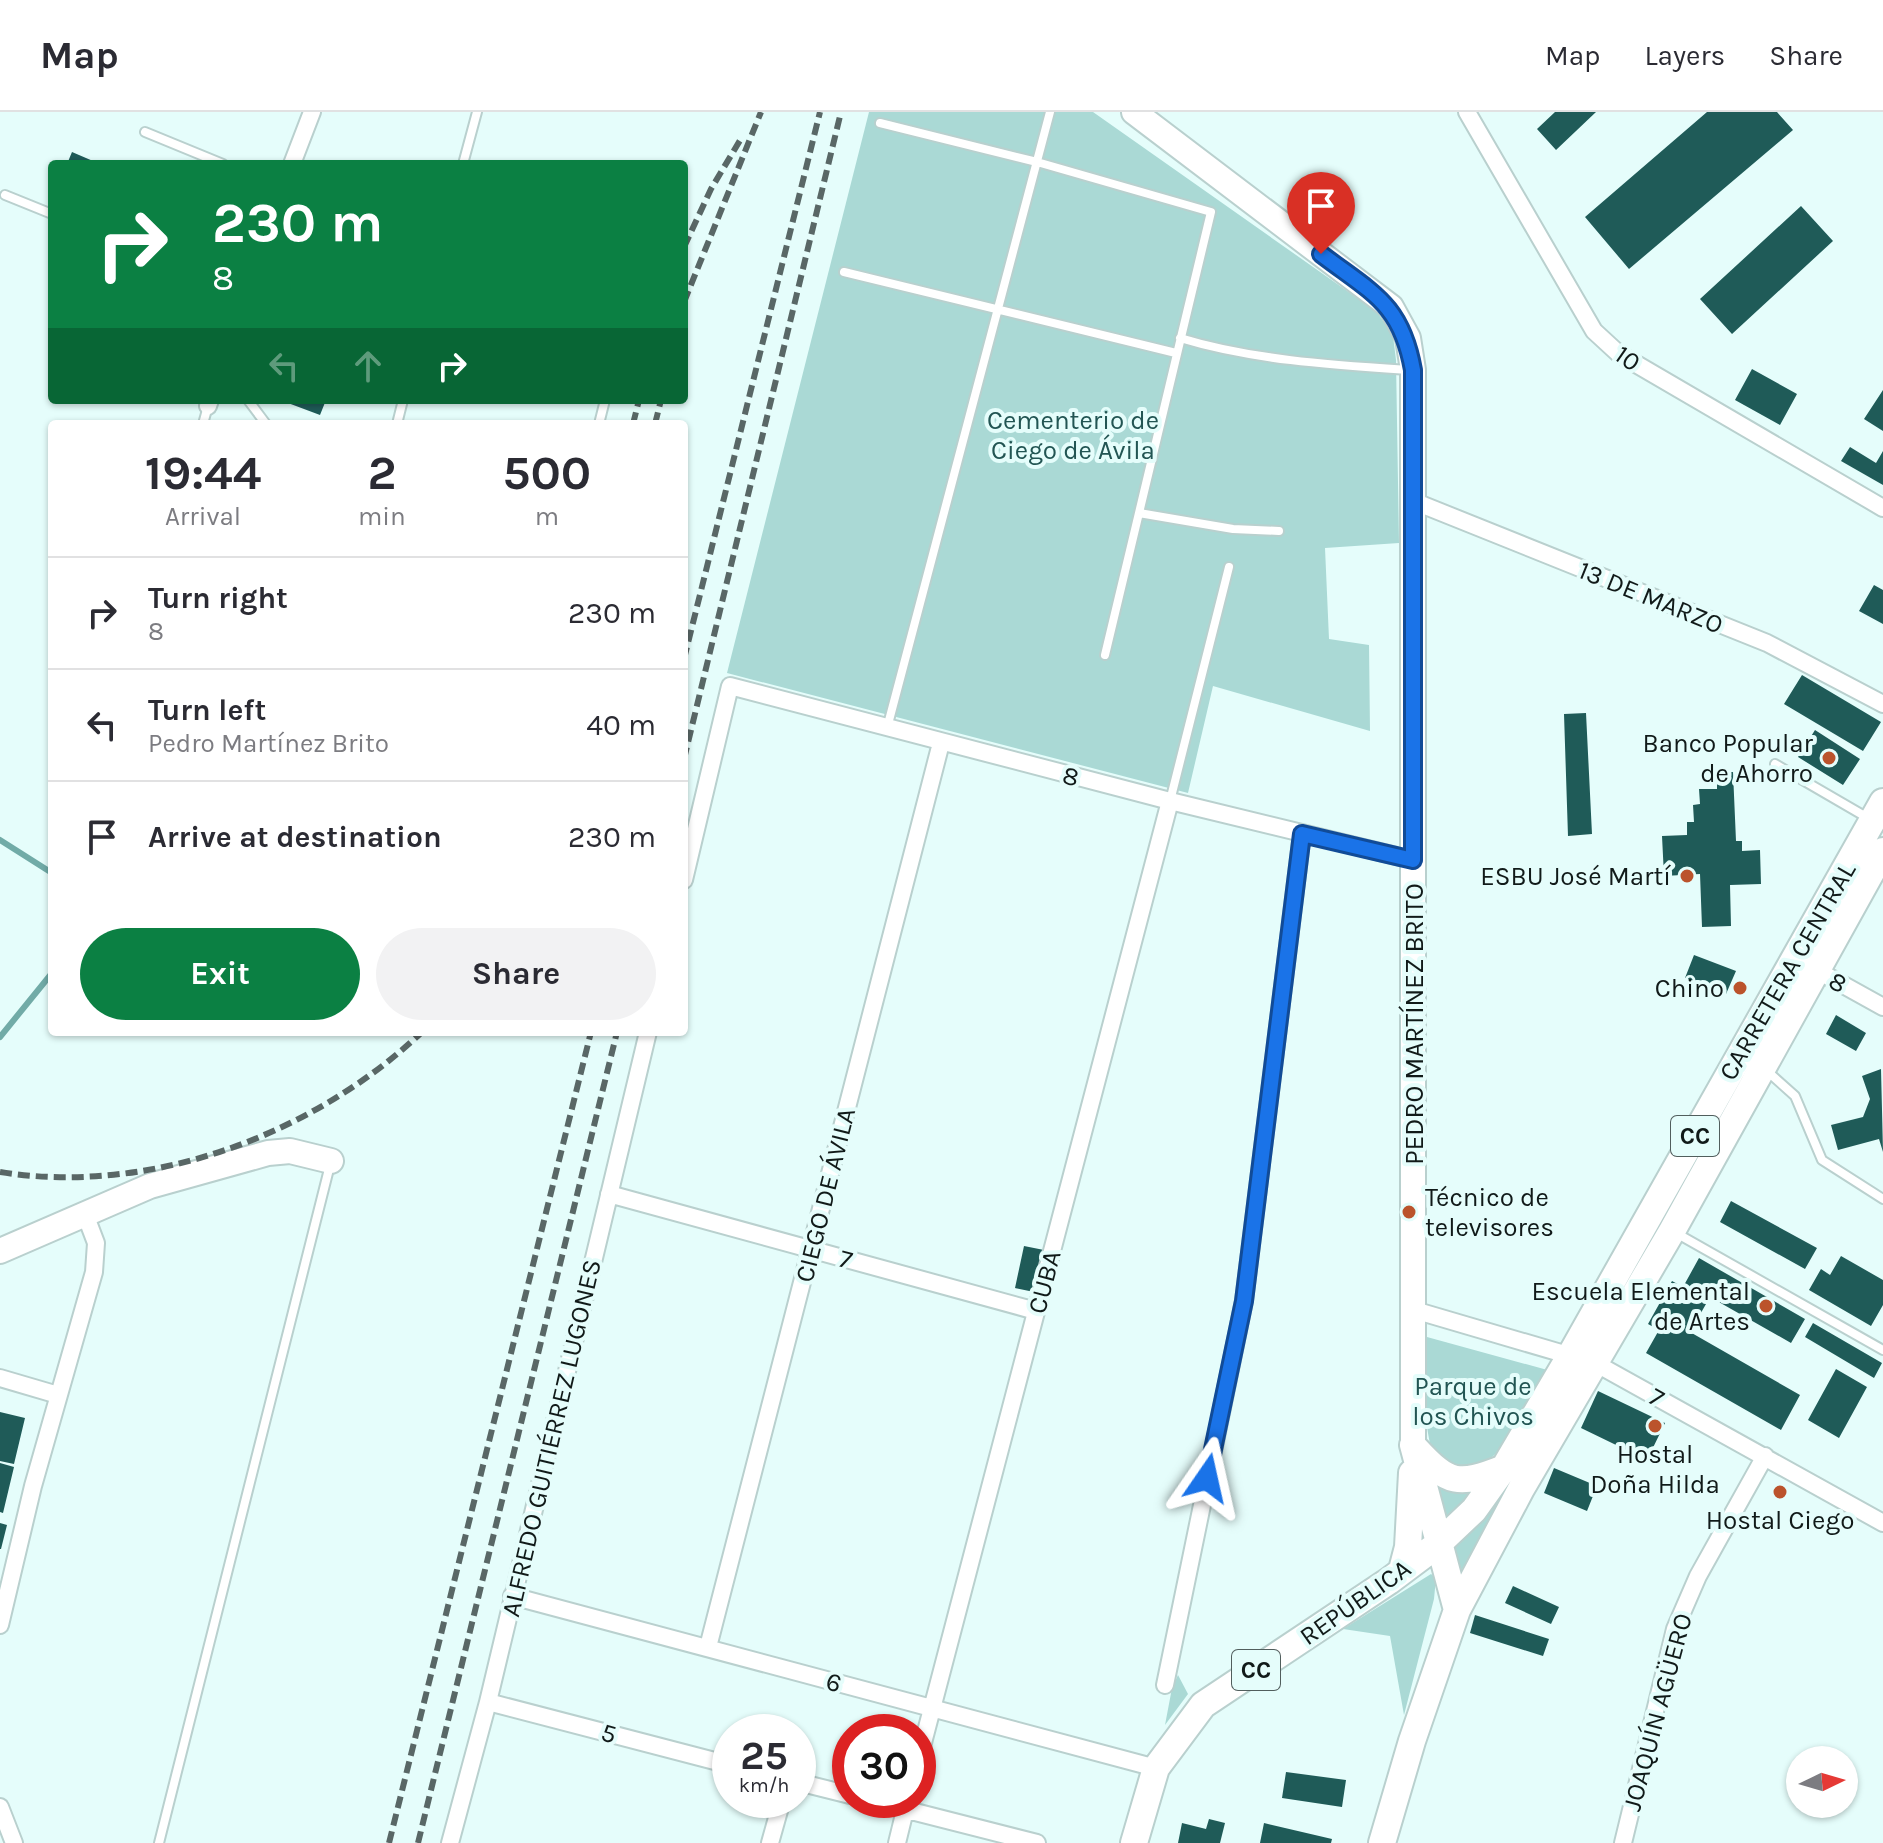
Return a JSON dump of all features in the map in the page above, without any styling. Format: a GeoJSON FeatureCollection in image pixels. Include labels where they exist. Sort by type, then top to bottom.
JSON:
{"type":"FeatureCollection","features":[{"type":"Feature","properties":{"kind":"main road","name":"CARRETERA CENTRAL"},"geometry":{"type":"LineString","coordinates":[[1437,1545],[1474,1510],[1672,1231],[1762,1066],[1805,963],[1878,812]]}},
{"type":"Feature","properties":{"kind":"main road","name":"CARRETERA CENTRAL"},"geometry":{"type":"LineString","coordinates":[[1457,1610],[1521,1489],[1582,1360],[1805,963],[1883,851]]}},
{"type":"Feature","properties":{"kind":"main road"},"geometry":{"type":"LineString","coordinates":[[1413,1445],[1438,1473],[1469,1482],[1504,1468]]}},
{"type":"Feature","properties":{"kind":"main road"},"geometry":{"type":"LineString","coordinates":[[1413,1445],[1437,1545],[1457,1610]]}},
{"type":"Feature","properties":{"kind":"main road"},"geometry":{"type":"LineString","coordinates":[[1402,1570],[1408,1547],[1413,1445]]}},
{"type":"Feature","properties":{"kind":"main road","name":"REPÚBLICA"},"geometry":{"type":"LineString","coordinates":[[1134,1843],[1156,1768],[1203,1705],[1437,1545]]}},
{"type":"Feature","properties":{"kind":"main road","name":"CC"},"geometry":{"type":"LineString","coordinates":[[1382,1843],[1412,1741],[1457,1610]]}},
{"type":"Feature","properties":{"kind":"street"},"geometry":{"type":"LineString","coordinates":[[294,160],[312,112]]}},
{"type":"Feature","properties":{"kind":"street","name":"PEDRO MARTÍNEZ BRITO"},"geometry":{"type":"LineString","coordinates":[[1134,112],[1391,307],[1408,338],[1413,370],[1413,1445]]}},
{"type":"Feature","properties":{"kind":"street","name":"10"},"geometry":{"type":"LineString","coordinates":[[1467,112],[1594,331],[1619,354],[1883,508]]}},
{"type":"Feature","properties":{"kind":"street","name":"13 DE MARZO"},"geometry":{"type":"LineString","coordinates":[[1413,501],[1767,643],[1883,704]]}},
{"type":"Feature","properties":{"kind":"street","name":"8"},"geometry":{"type":"LineString","coordinates":[[688,863],[730,686],[941,743],[1413,860]]}},
{"type":"Feature","properties":{"kind":"street","name":"CIEGO DE ÁVILA"},"geometry":{"type":"LineString","coordinates":[[708,1647],[941,743]]}},
{"type":"Feature","properties":{"kind":"street","name":"CUBA"},"geometry":{"type":"LineString","coordinates":[[931,1714],[1170,801]]}},
{"type":"Feature","properties":{"kind":"street"},"geometry":{"type":"LineString","coordinates":[[1165,1685],[1244,1301],[1302,834]]}},
{"type":"Feature","properties":{"kind":"street","name":"8"},"geometry":{"type":"LineString","coordinates":[[1805,963],[1883,1007]]}},
{"type":"Feature","properties":{"kind":"street","name":"ALFREDO GUITIÉRREZ LUGONES"},"geometry":{"type":"LineString","coordinates":[[450,1843],[488,1702],[647,1036]]}},
{"type":"Feature","properties":{"kind":"street"},"geometry":{"type":"LineString","coordinates":[[0,1251],[150,1186],[268,1153],[290,1151],[331,1161]]}},
{"type":"Feature","properties":{"kind":"street","name":"7"},"geometry":{"type":"LineString","coordinates":[[609,1194],[1036,1311]]}},
{"type":"Feature","properties":{"kind":"street"},"geometry":{"type":"LineString","coordinates":[[0,1625],[58,1395],[94,1272],[96,1243],[85,1214]]}},
{"type":"Feature","properties":{"kind":"street","name":"7"},"geometry":{"type":"LineString","coordinates":[[1414,1310],[1582,1360],[1765,1456],[1883,1523]]}},
{"type":"Feature","properties":{"kind":"street"},"geometry":{"type":"LineString","coordinates":[[0,1378],[58,1395]]}},
{"type":"Feature","properties":{"kind":"street","name":"JOAQUÍN AGÜERO"},"geometry":{"type":"LineString","coordinates":[[1623,1843],[1675,1629],[1698,1576],[1765,1456]]}},
{"type":"Feature","properties":{"kind":"street","name":"6"},"geometry":{"type":"LineString","coordinates":[[512,1596],[1156,1768]]}},
{"type":"Feature","properties":{"kind":"street","name":"5"},"geometry":{"type":"LineString","coordinates":[[488,1702],[712,1760]]}},
{"type":"Feature","properties":{"kind":"street"},"geometry":{"type":"LineString","coordinates":[[0,1807],[14,1843]]}},
{"type":"Feature","properties":{"kind":"street"},"geometry":{"type":"LineString","coordinates":[[936,1813],[1037,1843]]}},
{"type":"Feature","properties":{"kind":"street"},"geometry":{"type":"LineString","coordinates":[[770,1843],[777,1818]]}},
{"type":"Feature","properties":{"kind":"street"},"geometry":{"type":"LineString","coordinates":[[897,1843],[904,1818]]}},
{"type":"Feature","properties":{"kind":"lane"},"geometry":{"type":"LineString","coordinates":[[464,160],[477,112]]}},
{"type":"Feature","properties":{"kind":"lane"},"geometry":{"type":"LineString","coordinates":[[887,729],[1050,112]]}},
{"type":"Feature","properties":{"kind":"lane"},"geometry":{"type":"LineString","coordinates":[[880,123],[1037,162],[1211,212],[1105,655]]}},
{"type":"Feature","properties":{"kind":"lane"},"geometry":{"type":"LineString","coordinates":[[145,132],[213,160]]}},
{"type":"Feature","properties":{"kind":"lane"},"geometry":{"type":"LineString","coordinates":[[5,195],[48,212]]}},
{"type":"Feature","properties":{"kind":"lane"},"geometry":{"type":"LineString","coordinates":[[844,272],[1176,353]]}},
{"type":"Feature","properties":{"kind":"lane"},"geometry":{"type":"LineString","coordinates":[[1180,338],[1207,346],[1348,366],[1413,370]]}},
{"type":"Feature","properties":{"kind":"lane"},"geometry":{"type":"LineString","coordinates":[[1139,513],[1233,529],[1279,531]]}},
{"type":"Feature","properties":{"kind":"lane"},"geometry":{"type":"LineString","coordinates":[[1170,801],[1229,567]]}},
{"type":"Feature","properties":{"kind":"lane"},"geometry":{"type":"LineString","coordinates":[[1775,764],[1878,812]]}},
{"type":"Feature","properties":{"kind":"lane"},"geometry":{"type":"LineString","coordinates":[[1762,1066],[1795,1096],[1822,1160],[1883,1199]]}},
{"type":"Feature","properties":{"kind":"lane"},"geometry":{"type":"LineString","coordinates":[[159,1843],[331,1161]]}},
{"type":"Feature","properties":{"kind":"lane"},"geometry":{"type":"LineString","coordinates":[[1672,1231],[1883,1350]]}},
{"type":"Feature","properties":{"kind":"green space","name":"Cementerio de Ciego de Ávila"},"geometry":{"type":"Polygon","coordinates":[[[869,112],[1093,112],[1377,312],[1393,336],[1396,360],[1399,543],[1325,548],[1329,639],[1369,645],[1370,731],[1213,686],[1188,793],[727,673],[869,112]]]}},
{"type":"Feature","properties":{"kind":"green space","name":"Parque de los Chivos"},"geometry":{"type":"Polygon","coordinates":[[[1427,1337],[1551,1371],[1506,1444],[1494,1456],[1465,1472],[1432,1452],[1422,1376],[1427,1337]]]}},
{"type":"Feature","properties":{"kind":"green space"},"geometry":{"type":"Polygon","coordinates":[[[1434,1485],[1455,1492],[1480,1488],[1446,1523],[1434,1485]]]}},
{"type":"Feature","properties":{"kind":"green space"},"geometry":{"type":"Polygon","coordinates":[[[1508,1487],[1463,1568],[1459,1571],[1455,1547],[1508,1487]]]}},
{"type":"Feature","properties":{"kind":"green space"},"geometry":{"type":"Polygon","coordinates":[[[1431,1574],[1436,1578],[1434,1599],[1404,1715],[1390,1636],[1343,1629],[1431,1574]]]}},
{"type":"Feature","properties":{"kind":"green space"},"geometry":{"type":"Polygon","coordinates":[[[1178,1675],[1188,1694],[1165,1725],[1172,1688],[1178,1675]]]}},
{"type":"Feature","properties":{"kind":"building"},"geometry":{"type":"Polygon","coordinates":[[[1555,112],[1596,112],[1556,150],[1537,129],[1555,112]]]}},
{"type":"Feature","properties":{"kind":"building"},"geometry":{"type":"Polygon","coordinates":[[[1707,112],[1777,112],[1793,130],[1629,269],[1585,217],[1707,112]]]}},
{"type":"Feature","properties":{"kind":"building"},"geometry":{"type":"Polygon","coordinates":[[[72,152],[91,160],[69,160],[72,152]]]}},
{"type":"Feature","properties":{"kind":"building"},"geometry":{"type":"Polygon","coordinates":[[[1801,206],[1833,241],[1732,334],[1700,299],[1801,206]]]}},
{"type":"Feature","properties":{"kind":"building"},"geometry":{"type":"Polygon","coordinates":[[[1752,369],[1797,394],[1780,425],[1735,400],[1752,369]]]}},
{"type":"Feature","properties":{"kind":"building"},"geometry":{"type":"Polygon","coordinates":[[[1883,390],[1883,431],[1864,419],[1883,390]]]}},
{"type":"Feature","properties":{"kind":"building"},"geometry":{"type":"Polygon","coordinates":[[[291,404],[324,404],[320,415],[291,404]]]}},
{"type":"Feature","properties":{"kind":"building"},"geometry":{"type":"Polygon","coordinates":[[[1850,447],[1876,463],[1883,451],[1883,485],[1841,461],[1850,447]]]}},
{"type":"Feature","properties":{"kind":"building"},"geometry":{"type":"Polygon","coordinates":[[[1874,585],[1883,590],[1883,624],[1859,611],[1874,585]]]}},
{"type":"Feature","properties":{"kind":"building"},"geometry":{"type":"Polygon","coordinates":[[[1802,675],[1881,722],[1863,751],[1784,704],[1802,675]]]}},
{"type":"Feature","properties":{"kind":"building"},"geometry":{"type":"Polygon","coordinates":[[[1586,713],[1592,834],[1568,836],[1564,714],[1586,713]]]}},
{"type":"Feature","properties":{"kind":"building","name":"Banco Popular de Ahorro"},"geometry":{"type":"Polygon","coordinates":[[[1815,730],[1860,759],[1843,785],[1798,757],[1815,730]]]}},
{"type":"Feature","properties":{"kind":"building"},"geometry":{"type":"Polygon","coordinates":[[[1733,772],[1736,841],[1742,841],[1742,851],[1760,850],[1761,884],[1730,885],[1731,926],[1702,927],[1700,874],[1664,876],[1662,836],[1687,835],[1687,822],[1694,822],[1693,805],[1700,804],[1699,789],[1717,789],[1717,773],[1733,772]]]}},
{"type":"Feature","properties":{"kind":"building"},"geometry":{"type":"Polygon","coordinates":[[[1694,955],[1736,971],[1726,994],[1685,978],[1694,955]]]}},
{"type":"Feature","properties":{"kind":"building"},"geometry":{"type":"Polygon","coordinates":[[[1836,1015],[1866,1033],[1856,1051],[1826,1034],[1836,1015]]]}},
{"type":"Feature","properties":{"kind":"building"},"geometry":{"type":"Polygon","coordinates":[[[1881,1069],[1883,1152],[1879,1139],[1838,1150],[1831,1125],[1863,1117],[1870,1099],[1862,1076],[1881,1069]]]}},
{"type":"Feature","properties":{"kind":"building"},"geometry":{"type":"Polygon","coordinates":[[[1731,1201],[1817,1248],[1805,1269],[1720,1222],[1731,1201]]]}},
{"type":"Feature","properties":{"kind":"building"},"geometry":{"type":"Polygon","coordinates":[[[1024,1246],[1044,1250],[1034,1292],[1015,1288],[1024,1246]]]}},
{"type":"Feature","properties":{"kind":"building"},"geometry":{"type":"Polygon","coordinates":[[[1841,1256],[1883,1280],[1883,1305],[1871,1326],[1809,1290],[1821,1269],[1830,1275],[1841,1256]]]}},
{"type":"Feature","properties":{"kind":"building"},"geometry":{"type":"Polygon","coordinates":[[[1699,1258],[1805,1319],[1791,1343],[1710,1297],[1690,1332],[1800,1395],[1781,1430],[1646,1353],[1659,1330],[1648,1324],[1672,1281],[1683,1287],[1699,1258]]]}},
{"type":"Feature","properties":{"kind":"building"},"geometry":{"type":"Polygon","coordinates":[[[1813,1323],[1882,1363],[1874,1378],[1805,1337],[1813,1323]]]}},
{"type":"Feature","properties":{"kind":"building"},"geometry":{"type":"Polygon","coordinates":[[[1836,1369],[1867,1387],[1839,1438],[1808,1420],[1836,1369]]]}},
{"type":"Feature","properties":{"kind":"building"},"geometry":{"type":"Polygon","coordinates":[[[1598,1391],[1665,1423],[1647,1460],[1581,1428],[1598,1391]]]}},
{"type":"Feature","properties":{"kind":"building"},"geometry":{"type":"Polygon","coordinates":[[[0,1412],[25,1418],[14,1464],[0,1461],[0,1412]]]}},
{"type":"Feature","properties":{"kind":"building"},"geometry":{"type":"Polygon","coordinates":[[[0,1463],[14,1467],[3,1513],[0,1512],[0,1463]]]}},
{"type":"Feature","properties":{"kind":"building"},"geometry":{"type":"Polygon","coordinates":[[[1554,1468],[1597,1486],[1587,1511],[1544,1493],[1554,1468]]]}},
{"type":"Feature","properties":{"kind":"building"},"geometry":{"type":"Polygon","coordinates":[[[0,1523],[7,1525],[1,1549],[0,1549],[0,1523]]]}},
{"type":"Feature","properties":{"kind":"building"},"geometry":{"type":"Polygon","coordinates":[[[1513,1586],[1559,1607],[1551,1624],[1505,1603],[1513,1586]]]}},
{"type":"Feature","properties":{"kind":"building"},"geometry":{"type":"Polygon","coordinates":[[[1475,1615],[1549,1639],[1543,1656],[1470,1633],[1475,1615]]]}},
{"type":"Feature","properties":{"kind":"building"},"geometry":{"type":"Polygon","coordinates":[[[1286,1772],[1346,1780],[1342,1807],[1282,1798],[1286,1772]]]}},
{"type":"Feature","properties":{"kind":"building"},"geometry":{"type":"Polygon","coordinates":[[[1209,1819],[1225,1823],[1220,1843],[1178,1843],[1182,1823],[1206,1829],[1209,1819]]]}},
{"type":"Feature","properties":{"kind":"building"},"geometry":{"type":"Polygon","coordinates":[[[1264,1823],[1332,1839],[1331,1843],[1260,1843],[1264,1823]]]}},
{"type":"Feature","properties":{"kind":"waterway"},"geometry":{"type":"LineString","coordinates":[[0,840],[48,870]]}},
{"type":"Feature","properties":{"kind":"waterway"},"geometry":{"type":"LineString","coordinates":[[0,1037],[48,978]]}},
{"type":"Feature","properties":{"kind":"railway"},"geometry":{"type":"LineString","coordinates":[[688,292],[761,112]]}},
{"type":"Feature","properties":{"kind":"railway"},"geometry":{"type":"LineString","coordinates":[[688,643],[820,112]]}},
{"type":"Feature","properties":{"kind":"railway"},"geometry":{"type":"LineString","coordinates":[[688,743],[841,112]]}},
{"type":"Feature","properties":{"kind":"railway"},"geometry":{"type":"LineString","coordinates":[[688,238],[711,189],[742,137]]}},
{"type":"Feature","properties":{"kind":"railway"},"geometry":{"type":"LineString","coordinates":[[634,420],[638,404]]}},
{"type":"Feature","properties":{"kind":"railway"},"geometry":{"type":"LineString","coordinates":[[656,420],[660,404]]}},
{"type":"Feature","properties":{"kind":"railway"},"geometry":{"type":"LineString","coordinates":[[0,1172],[57,1177],[114,1175],[171,1165],[226,1150],[280,1128],[331,1101],[379,1069],[417,1036]]}},
{"type":"Feature","properties":{"kind":"railway"},"geometry":{"type":"LineString","coordinates":[[389,1843],[590,1036]]}},
{"type":"Feature","properties":{"kind":"railway"},"geometry":{"type":"LineString","coordinates":[[418,1843],[616,1036]]}},
{"type":"Feature","properties":{"kind":"place","name":"Banco Popular de Ahorro"},"geometry":{"type":"Point","coordinates":[1829,758]}},
{"type":"Feature","properties":{"kind":"place","name":"ESBU José Martí"},"geometry":{"type":"Point","coordinates":[1687,876]}},
{"type":"Feature","properties":{"kind":"place","name":"Chino"},"geometry":{"type":"Point","coordinates":[1740,988]}},
{"type":"Feature","properties":{"kind":"place","name":"Técnico de televisores"},"geometry":{"type":"Point","coordinates":[1409,1212]}},
{"type":"Feature","properties":{"kind":"place","name":"Escuela Elemental de Artes"},"geometry":{"type":"Point","coordinates":[1766,1306]}},
{"type":"Feature","properties":{"kind":"place","name":"Hostal Doña Hilda"},"geometry":{"type":"Point","coordinates":[1655,1426]}},
{"type":"Feature","properties":{"kind":"place","name":"Hostal Ciego"},"geometry":{"type":"Point","coordinates":[1780,1492]}},
{"type":"Feature","properties":{"kind":"route"},"geometry":{"type":"LineString","coordinates":[[1207,1478],[1244,1301],[1302,834],[1413,860],[1413,370],[1408,338],[1391,307],[1321,254]]}}]}
